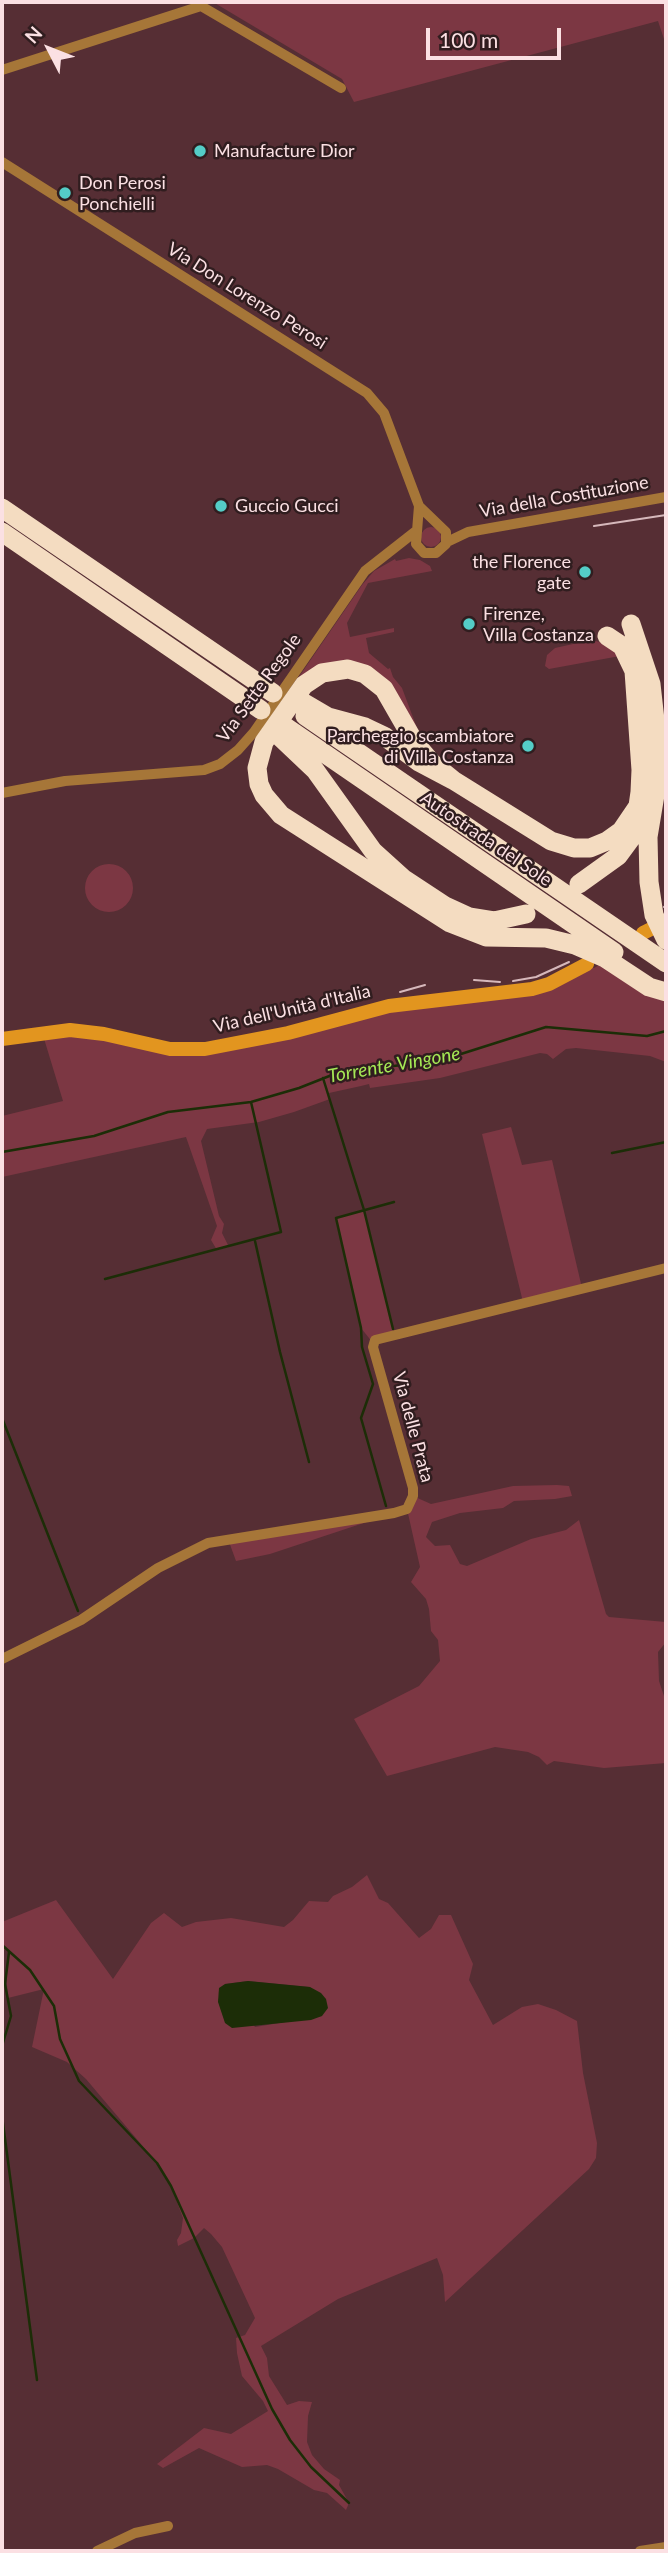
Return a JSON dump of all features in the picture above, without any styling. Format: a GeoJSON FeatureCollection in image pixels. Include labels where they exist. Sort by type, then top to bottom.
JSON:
{"type":"FeatureCollection","features":[{"type":"Feature","properties":{"kind":"highway","name":"Autostrada del Sole"},"geometry":{"type":"LineString","coordinates":[[2,508],[202,645],[288,693],[603,920],[657,944]]}},
{"type":"Feature","properties":{"kind":"highway","name":"Autostrada del Sole"},"geometry":{"type":"LineString","coordinates":[[2,532],[191,662],[266,726],[582,930],[631,969],[666,987]]}},
{"type":"Feature","properties":{"kind":"highway"},"geometry":{"type":"LineString","coordinates":[[631,624],[651,684],[656,729],[657,783],[648,837],[650,892],[657,944]]}},
{"type":"Feature","properties":{"kind":"highway"},"geometry":{"type":"LineString","coordinates":[[288,693],[328,717],[376,732],[419,762],[559,844],[590,848],[617,835],[638,806],[641,770],[634,671],[622,646],[607,636]]}},
{"type":"Feature","properties":{"kind":"highway"},"geometry":{"type":"LineString","coordinates":[[453,780],[432,763],[415,744],[389,696],[372,677],[356,671],[329,670],[288,693],[266,726],[258,760],[259,783],[268,801],[285,818],[442,919],[467,931],[498,939],[546,938],[589,950],[631,969],[649,987],[666,992]]}},
{"type":"Feature","properties":{"kind":"highway"},"geometry":{"type":"LineString","coordinates":[[266,726],[315,770],[373,851],[404,879],[455,912],[469,917],[494,921],[526,914]]}},
{"type":"Feature","properties":{"kind":"highway"},"geometry":{"type":"LineString","coordinates":[[579,884],[613,860],[636,831],[653,784],[656,729]]}},
{"type":"Feature","properties":{"kind":"street"},"geometry":{"type":"LineString","coordinates":[[2,70],[200,4],[341,88]]}},
{"type":"Feature","properties":{"kind":"street","name":"Via Don Lorenzo Perosi"},"geometry":{"type":"LineString","coordinates":[[2,162],[367,393],[384,413],[419,506],[417,530]]}},
{"type":"Feature","properties":{"kind":"street","name":"Via della Costituzione"},"geometry":{"type":"LineString","coordinates":[[447,542],[468,532],[666,497]]}},
{"type":"Feature","properties":{"kind":"street","name":"Via Don Lorenzo Perosi"},"geometry":{"type":"LineString","coordinates":[[419,506],[441,525]]}},
{"type":"Feature","properties":{"kind":"street","name":"Via Sette Regole"},"geometry":{"type":"LineString","coordinates":[[288,693],[365,570],[428,522],[441,525]]}},
{"type":"Feature","properties":{"kind":"street"},"geometry":{"type":"LineString","coordinates":[[417,530],[416,544],[424,553],[438,553],[447,542],[447,535],[441,525]]}},
{"type":"Feature","properties":{"kind":"street","name":"Via della Costituzione"},"geometry":{"type":"LineString","coordinates":[[441,525],[468,532]]}},
{"type":"Feature","properties":{"kind":"street","name":"Via Sette Regole"},"geometry":{"type":"LineString","coordinates":[[2,793],[65,781],[204,770],[233,755],[266,726]]}},
{"type":"Feature","properties":{"kind":"street","name":"Via dell'Unità d'Italia"},"geometry":{"type":"LineString","coordinates":[[2,1039],[71,1030],[104,1034],[170,1049],[205,1049],[288,1033],[389,1006],[532,989],[549,984],[587,964]]}},
{"type":"Feature","properties":{"kind":"street","name":"Via delle Prata"},"geometry":{"type":"LineString","coordinates":[[2,1659],[81,1620],[158,1568],[208,1543],[407,1509],[414,1496],[413,1488],[373,1347],[375,1340],[666,1268]]}},
{"type":"Feature","properties":{"kind":"street"},"geometry":{"type":"LineString","coordinates":[[97,2551],[135,2533],[168,2526]]}},
{"type":"Feature","properties":{"kind":"street"},"geometry":{"type":"LineString","coordinates":[[640,2551],[666,2547]]}},
{"type":"Feature","properties":{"kind":"shaded area"},"geometry":{"type":"Polygon","coordinates":[[[213,2],[666,2],[666,45],[658,21],[354,102],[342,79],[213,2]]]}},
{"type":"Feature","properties":{"kind":"shaded area"},"geometry":{"type":"Polygon","coordinates":[[[427,527],[435,527],[441,537],[435,547],[427,547],[421,541],[421,533],[427,527]]]}},
{"type":"Feature","properties":{"kind":"shaded area"},"geometry":{"type":"Polygon","coordinates":[[[395,559],[420,560],[430,566],[432,571],[368,583],[347,623],[350,637],[394,628],[394,632],[366,638],[369,653],[390,668],[402,688],[420,736],[377,674],[294,684],[362,585],[374,571],[395,559]]]}},
{"type":"Feature","properties":{"kind":"shaded area"},"geometry":{"type":"Polygon","coordinates":[[[591,640],[600,642],[620,656],[549,669],[545,666],[547,655],[555,648],[591,640]]]}},
{"type":"Feature","properties":{"kind":"shaded area"},"geometry":{"type":"Polygon","coordinates":[[[109,864],[126,871],[133,888],[126,905],[109,912],[92,905],[85,888],[92,871],[109,864]]]}},
{"type":"Feature","properties":{"kind":"shaded area"},"geometry":{"type":"Polygon","coordinates":[[[608,960],[666,992],[666,1062],[650,1056],[566,1049],[553,1059],[540,1053],[440,1078],[370,1088],[369,1084],[329,1093],[330,1099],[259,1122],[207,1129],[201,1141],[219,1216],[224,1224],[222,1233],[229,1247],[217,1250],[211,1240],[217,1226],[186,1137],[2,1177],[2,1116],[63,1101],[42,1032],[170,1049],[350,1016],[520,992],[587,964],[594,968],[608,960]]]}},
{"type":"Feature","properties":{"kind":"shaded area"},"geometry":{"type":"Polygon","coordinates":[[[511,1127],[522,1165],[552,1160],[582,1288],[523,1302],[482,1134],[511,1127]]]}},
{"type":"Feature","properties":{"kind":"shaded area"},"geometry":{"type":"Polygon","coordinates":[[[364,1210],[393,1329],[393,1334],[373,1343],[361,1328],[336,1218],[364,1210]]]}},
{"type":"Feature","properties":{"kind":"shaded area"},"geometry":{"type":"Polygon","coordinates":[[[513,1486],[569,1486],[572,1496],[514,1501],[503,1508],[460,1513],[432,1522],[426,1537],[435,1546],[450,1545],[460,1564],[467,1566],[531,1539],[566,1530],[579,1520],[606,1614],[609,1617],[666,1622],[666,1642],[658,1652],[659,1681],[666,1702],[666,1763],[604,1768],[554,1761],[547,1765],[528,1752],[495,1747],[387,1776],[354,1719],[419,1686],[440,1661],[438,1640],[431,1631],[426,1599],[411,1582],[420,1567],[407,1509],[413,1496],[431,1504],[513,1486]]]}},
{"type":"Feature","properties":{"kind":"shaded area"},"geometry":{"type":"Polygon","coordinates":[[[394,1513],[270,1554],[236,1561],[228,1539],[394,1513]]]}},
{"type":"Feature","properties":{"kind":"shaded area"},"geometry":{"type":"Polygon","coordinates":[[[367,1875],[379,1899],[388,1903],[419,1938],[431,1929],[439,1915],[451,1915],[473,1964],[469,1980],[493,2025],[522,2007],[538,2004],[577,2021],[583,2073],[597,2143],[596,2158],[589,2169],[445,2302],[443,2275],[437,2258],[338,2299],[261,2346],[267,2358],[269,2376],[287,2405],[299,2401],[312,2402],[308,2416],[307,2442],[312,2455],[324,2469],[340,2480],[339,2485],[349,2503],[346,2510],[327,2493],[314,2490],[278,2469],[267,2465],[242,2467],[199,2448],[163,2468],[157,2464],[204,2428],[231,2434],[268,2411],[242,2376],[237,2353],[236,2338],[245,2335],[255,2318],[222,2247],[211,2234],[204,2228],[194,2238],[178,2246],[183,2218],[171,2186],[157,2163],[86,2079],[67,2062],[32,2047],[44,1989],[8,1998],[6,1972],[9,1952],[2,1948],[2,1922],[56,1900],[113,1979],[151,1923],[164,1913],[182,1927],[196,1922],[231,1918],[284,1927],[309,1901],[328,1902],[333,1896],[352,1887],[367,1875]],[[248,1981],[225,1984],[255,2027],[322,2016],[310,1987],[248,1981]]]}},
{"type":"Feature","properties":{"kind":"shaded area"},"geometry":{"type":"Polygon","coordinates":[[[248,1981],[310,1987],[321,1993],[328,2008],[322,2016],[311,2020],[232,2028],[225,2023],[218,2002],[219,1988],[225,1984],[248,1981]]]}},
{"type":"Feature","properties":{"kind":"waterway","name":"Torrente Vingone"},"geometry":{"type":"LineString","coordinates":[[2,1152],[94,1136],[168,1112],[251,1102],[337,1073],[442,1060],[546,1027],[647,1036],[666,1031]]}},
{"type":"Feature","properties":{"kind":"waterway"},"geometry":{"type":"LineString","coordinates":[[323,1078],[364,1210],[393,1329]]}},
{"type":"Feature","properties":{"kind":"waterway"},"geometry":{"type":"LineString","coordinates":[[105,1279],[281,1232],[251,1102]]}},
{"type":"Feature","properties":{"kind":"waterway"},"geometry":{"type":"LineString","coordinates":[[612,1153],[666,1142]]}},
{"type":"Feature","properties":{"kind":"waterway"},"geometry":{"type":"LineString","coordinates":[[386,1506],[361,1418],[373,1384],[362,1347],[361,1328],[336,1218],[394,1202]]}},
{"type":"Feature","properties":{"kind":"waterway"},"geometry":{"type":"LineString","coordinates":[[255,1241],[309,1462]]}},
{"type":"Feature","properties":{"kind":"waterway"},"geometry":{"type":"LineString","coordinates":[[2,1418],[78,1611]]}},
{"type":"Feature","properties":{"kind":"waterway"},"geometry":{"type":"LineString","coordinates":[[2,1945],[30,1970],[54,2006],[60,2039],[79,2081],[157,2163],[171,2186],[272,2409],[290,2440],[311,2467],[349,2503]]}},
{"type":"Feature","properties":{"kind":"waterway"},"geometry":{"type":"LineString","coordinates":[[2,2046],[11,2016],[5,1984],[9,1952]]}},
{"type":"Feature","properties":{"kind":"waterway"},"geometry":{"type":"LineString","coordinates":[[2,2116],[37,2380]]}},
{"type":"Feature","properties":{"kind":"tram line"},"geometry":{"type":"LineString","coordinates":[[594,526],[666,515]]}},
{"type":"Feature","properties":{"kind":"tram line"},"geometry":{"type":"LineString","coordinates":[[513,981],[536,977],[569,962]]}},
{"type":"Feature","properties":{"kind":"tram line"},"geometry":{"type":"LineString","coordinates":[[474,980],[500,982]]}},
{"type":"Feature","properties":{"kind":"tram line"},"geometry":{"type":"LineString","coordinates":[[400,992],[425,985]]}},
{"type":"Feature","properties":{"kind":"place","name":"Manufacture Dior"},"geometry":{"type":"Point","coordinates":[200,151]}},
{"type":"Feature","properties":{"kind":"place","name":"Don Perosi Ponchielli"},"geometry":{"type":"Point","coordinates":[65,193]}},
{"type":"Feature","properties":{"kind":"place","name":"Guccio Gucci"},"geometry":{"type":"Point","coordinates":[221,506]}},
{"type":"Feature","properties":{"kind":"place","name":"the Florence gate"},"geometry":{"type":"Point","coordinates":[585,572]}},
{"type":"Feature","properties":{"kind":"place","name":"Firenze, Villa Costanza"},"geometry":{"type":"Point","coordinates":[469,624]}},
{"type":"Feature","properties":{"kind":"place","name":"Parcheggio scambiatore di Villa Costanza"},"geometry":{"type":"Point","coordinates":[528,746]}}]}
